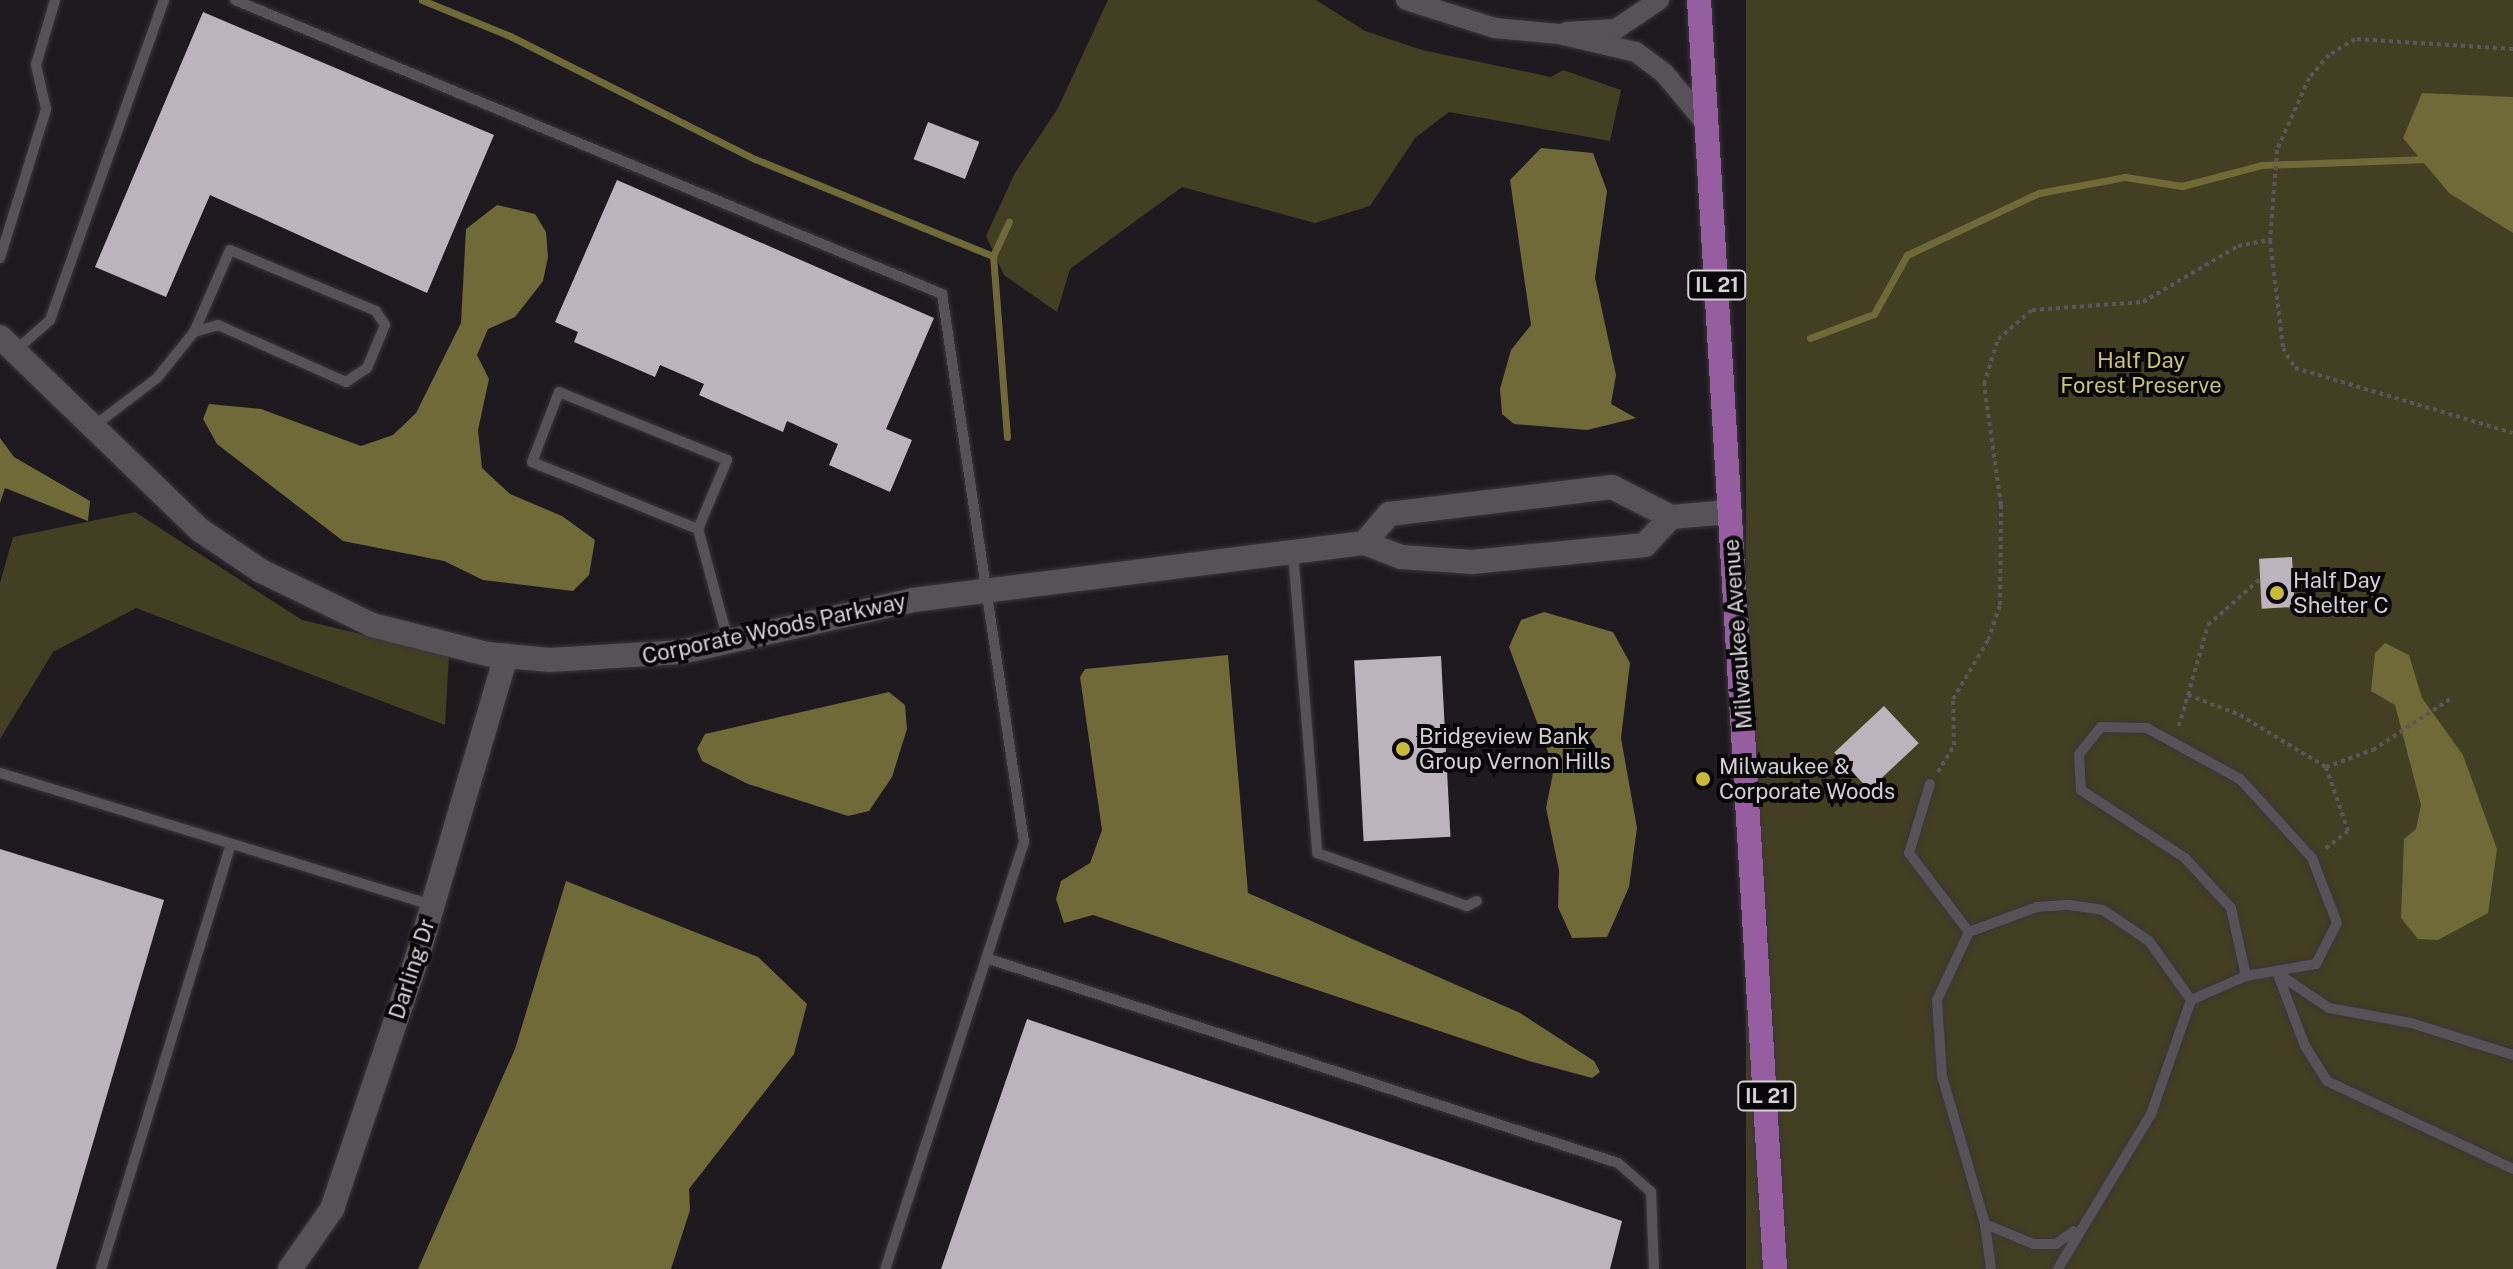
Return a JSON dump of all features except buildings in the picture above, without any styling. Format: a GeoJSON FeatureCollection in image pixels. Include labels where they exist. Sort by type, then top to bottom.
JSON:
{"type":"FeatureCollection","features":[{"type":"Feature","properties":{"kind":"main road","name":"Milwaukee Avenue"},"geometry":{"type":"LineString","coordinates":[[1699,0],[1775,1269]]}},
{"type":"Feature","properties":{"kind":"street"},"geometry":{"type":"LineString","coordinates":[[1406,0],[1495,28],[1559,34],[1636,52],[1664,73],[1709,127]]}},
{"type":"Feature","properties":{"kind":"street"},"geometry":{"type":"LineString","coordinates":[[1559,34],[1616,29],[1659,0]]}},
{"type":"Feature","properties":{"kind":"street","name":"Corporate Woods Parkway"},"geometry":{"type":"LineString","coordinates":[[8,344],[200,530],[261,571],[372,625],[506,656],[630,659],[729,642],[985,589],[1364,543],[1401,557],[1472,562],[1645,545],[1671,517]]}},
{"type":"Feature","properties":{"kind":"street"},"geometry":{"type":"LineString","coordinates":[[1364,543],[1389,514],[1612,487],[1671,517],[1729,512]]}},
{"type":"Feature","properties":{"kind":"street","name":"Darling Dr"},"geometry":{"type":"LineString","coordinates":[[290,1269],[332,1209],[433,905],[506,656]]}},
{"type":"Feature","properties":{"kind":"lane"},"geometry":{"type":"LineString","coordinates":[[0,258],[46,109],[36,65],[55,0]]}},
{"type":"Feature","properties":{"kind":"lane"},"geometry":{"type":"LineString","coordinates":[[8,344],[50,320],[164,0]]}},
{"type":"Feature","properties":{"kind":"lane"},"geometry":{"type":"LineString","coordinates":[[235,0],[942,294],[1024,842],[989,959],[885,1269]]}},
{"type":"Feature","properties":{"kind":"lane"},"geometry":{"type":"LineString","coordinates":[[94,426],[157,378],[194,332],[230,250],[376,311],[385,325],[367,368],[346,382],[218,325],[194,332]]}},
{"type":"Feature","properties":{"kind":"lane"},"geometry":{"type":"LineString","coordinates":[[698,529],[532,462],[559,392],[727,460],[698,529],[729,642]]}},
{"type":"Feature","properties":{"kind":"lane"},"geometry":{"type":"LineString","coordinates":[[1293,552],[1317,853],[1467,906],[1477,901]]}},
{"type":"Feature","properties":{"kind":"lane"},"geometry":{"type":"LineString","coordinates":[[2058,1269],[2081,1226],[2151,1114],[2191,1000],[2246,976],[2316,964],[2337,923],[2312,858],[2240,779],[2175,740],[2147,728],[2101,727],[2079,754],[2081,790],[2185,858],[2231,908],[2246,976]]}},
{"type":"Feature","properties":{"kind":"lane"},"geometry":{"type":"LineString","coordinates":[[0,773],[433,905]]}},
{"type":"Feature","properties":{"kind":"lane"},"geometry":{"type":"LineString","coordinates":[[1930,784],[1909,853],[1969,932]]}},
{"type":"Feature","properties":{"kind":"lane"},"geometry":{"type":"LineString","coordinates":[[101,1269],[231,844]]}},
{"type":"Feature","properties":{"kind":"lane"},"geometry":{"type":"LineString","coordinates":[[1991,1269],[1985,1224],[1942,1076],[1937,1000],[1969,932],[2037,907],[2103,910],[2149,941],[2191,1000]]}},
{"type":"Feature","properties":{"kind":"lane"},"geometry":{"type":"LineString","coordinates":[[989,959],[1618,1163],[1651,1192],[1654,1269]]}},
{"type":"Feature","properties":{"kind":"lane"},"geometry":{"type":"LineString","coordinates":[[2277,972],[2329,1008],[2411,1023],[2513,1055]]}},
{"type":"Feature","properties":{"kind":"lane"},"geometry":{"type":"LineString","coordinates":[[2277,972],[2305,1046],[2327,1081],[2513,1169]]}},
{"type":"Feature","properties":{"kind":"lane"},"geometry":{"type":"LineString","coordinates":[[1985,1224],[2044,1244],[2056,1244],[2081,1226]]}},
{"type":"Feature","properties":{"kind":"path"},"geometry":{"type":"LineString","coordinates":[[2513,49],[2355,39],[2309,78],[2276,156],[2270,240],[2283,348],[2295,368],[2513,433]]}},
{"type":"Feature","properties":{"kind":"path"},"geometry":{"type":"LineString","coordinates":[[1930,784],[1954,745],[1953,699],[1988,640],[2000,605],[2001,505],[1984,384],[1998,339],[2032,310],[2143,302],[2238,246],[2270,240]]}},
{"type":"Feature","properties":{"kind":"path"},"geometry":{"type":"LineString","coordinates":[[2175,740],[2208,625],[2260,579]]}},
{"type":"Feature","properties":{"kind":"path"},"geometry":{"type":"LineString","coordinates":[[2188,695],[2240,715],[2326,767],[2348,831],[2312,858]]}},
{"type":"Feature","properties":{"kind":"path"},"geometry":{"type":"LineString","coordinates":[[2326,767],[2393,736],[2450,699]]}},
{"type":"Feature","properties":{"kind":"green space"},"geometry":{"type":"Polygon","coordinates":[[[1108,0],[1316,0],[1365,31],[1422,50],[1551,77],[1563,70],[1621,90],[1610,141],[1449,112],[1415,138],[1370,206],[1315,223],[1182,187],[1070,269],[1057,312],[1004,275],[986,236],[1015,173],[1058,108],[1108,0]]]}},
{"type":"Feature","properties":{"kind":"green space","name":"Half Day Forest Preserve"},"geometry":{"type":"Polygon","coordinates":[[[1746,0],[2513,0],[2513,1269],[1746,1269],[1746,0]]]}},
{"type":"Feature","properties":{"kind":"green space"},"geometry":{"type":"Polygon","coordinates":[[[135,512],[302,620],[449,655],[445,725],[136,608],[53,652],[0,739],[0,583],[13,537],[135,512]]]}},
{"type":"Feature","properties":{"kind":"shaded area"},"geometry":{"type":"Polygon","coordinates":[[[2422,93],[2513,97],[2513,233],[2449,193],[2403,138],[2422,93]]]}},
{"type":"Feature","properties":{"kind":"shaded area"},"geometry":{"type":"Polygon","coordinates":[[[1541,148],[1593,153],[1607,191],[1595,278],[1616,375],[1611,404],[1636,418],[1587,430],[1514,424],[1502,414],[1500,389],[1511,350],[1531,325],[1510,180],[1541,148]]]}},
{"type":"Feature","properties":{"kind":"shaded area"},"geometry":{"type":"Polygon","coordinates":[[[497,205],[535,214],[546,232],[548,257],[543,281],[515,317],[488,329],[477,355],[489,379],[478,430],[482,468],[510,494],[562,516],[595,540],[589,575],[573,591],[483,580],[444,561],[343,541],[217,444],[203,419],[209,404],[261,409],[361,446],[393,435],[416,413],[461,323],[466,229],[497,205]]]}},
{"type":"Feature","properties":{"kind":"shaded area"},"geometry":{"type":"Polygon","coordinates":[[[0,438],[14,457],[90,501],[88,521],[5,488],[0,503],[0,438]]]}},
{"type":"Feature","properties":{"kind":"shaded area"},"geometry":{"type":"Polygon","coordinates":[[[1544,612],[1613,632],[1630,663],[1621,738],[1637,828],[1629,887],[1607,937],[1572,938],[1558,907],[1559,870],[1546,808],[1554,768],[1509,647],[1521,620],[1544,612]]]}},
{"type":"Feature","properties":{"kind":"shaded area"},"geometry":{"type":"Polygon","coordinates":[[[2385,643],[2409,655],[2422,698],[2463,755],[2497,849],[2488,913],[2438,940],[2418,939],[2401,918],[2404,839],[2416,829],[2421,805],[2395,705],[2371,691],[2375,653],[2385,643]]]}},
{"type":"Feature","properties":{"kind":"shaded area"},"geometry":{"type":"Polygon","coordinates":[[[1228,655],[1248,893],[1520,1013],[1594,1061],[1600,1072],[1592,1078],[1529,1061],[1093,915],[1064,923],[1056,899],[1061,881],[1090,863],[1102,830],[1080,677],[1085,669],[1228,655]]]}},
{"type":"Feature","properties":{"kind":"shaded area"},"geometry":{"type":"Polygon","coordinates":[[[889,692],[905,705],[907,729],[892,777],[869,811],[848,816],[748,784],[702,761],[697,749],[705,734],[889,692]]]}},
{"type":"Feature","properties":{"kind":"shaded area"},"geometry":{"type":"Polygon","coordinates":[[[566,881],[758,957],[807,1004],[794,1054],[689,1189],[690,1210],[671,1269],[418,1269],[515,1049],[566,881]]]}},
{"type":"Feature","properties":{"kind":"waterway"},"geometry":{"type":"LineString","coordinates":[[422,0],[510,36],[755,159],[993,256]]}},
{"type":"Feature","properties":{"kind":"waterway"},"geometry":{"type":"LineString","coordinates":[[1810,338],[1874,314],[1907,255],[2039,193],[2125,177],[2182,186],[2262,165],[2429,159]]}},
{"type":"Feature","properties":{"kind":"waterway"},"geometry":{"type":"LineString","coordinates":[[1007,437],[993,256],[1009,222]]}},
{"type":"Feature","properties":{"kind":"place","name":"Half Day Shelter C"},"geometry":{"type":"Point","coordinates":[2277,593]}},
{"type":"Feature","properties":{"kind":"place","name":"Bridgeview Bank Group Vernon Hills"},"geometry":{"type":"Point","coordinates":[1403,749]}},
{"type":"Feature","properties":{"kind":"place","name":"Milwaukee & Corporate Woods"},"geometry":{"type":"Point","coordinates":[1703,779]}}]}
